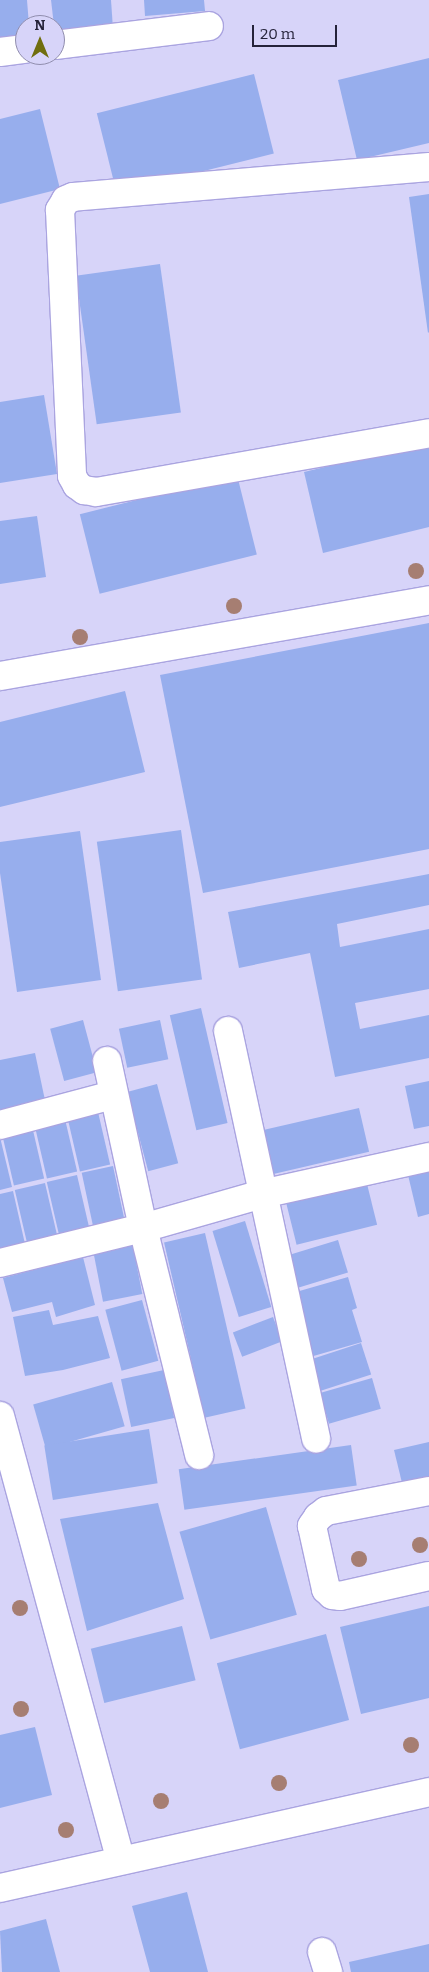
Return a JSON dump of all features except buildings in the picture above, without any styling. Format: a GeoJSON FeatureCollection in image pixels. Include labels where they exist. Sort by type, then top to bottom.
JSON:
{"type":"FeatureCollection","features":[{"type":"Feature","properties":{"kind":"street"},"geometry":{"type":"LineString","coordinates":[[65,44],[209,26]]}},
{"type":"Feature","properties":{"kind":"street"},"geometry":{"type":"LineString","coordinates":[[0,52],[15,50]]}},
{"type":"Feature","properties":{"kind":"street"},"geometry":{"type":"LineString","coordinates":[[429,167],[73,197],[66,200],[60,210],[72,476],[77,485],[84,490],[96,492],[429,433]]}},
{"type":"Feature","properties":{"kind":"street"},"geometry":{"type":"LineString","coordinates":[[0,676],[429,600]]}},
{"type":"Feature","properties":{"kind":"street"},"geometry":{"type":"LineString","coordinates":[[228,1031],[316,1439]]}},
{"type":"Feature","properties":{"kind":"street"},"geometry":{"type":"LineString","coordinates":[[107,1061],[143,1228],[199,1455]]}},
{"type":"Feature","properties":{"kind":"street"},"geometry":{"type":"LineString","coordinates":[[0,1125],[113,1095]]}},
{"type":"Feature","properties":{"kind":"street"},"geometry":{"type":"LineString","coordinates":[[0,1263],[143,1228],[262,1194],[429,1157]]}},
{"type":"Feature","properties":{"kind":"street"},"geometry":{"type":"LineString","coordinates":[[1,1426],[121,1860]]}},
{"type":"Feature","properties":{"kind":"street"},"geometry":{"type":"LineString","coordinates":[[429,1492],[326,1511],[318,1516],[312,1526],[326,1589],[332,1595],[340,1596],[429,1576]]}},
{"type":"Feature","properties":{"kind":"street"},"geometry":{"type":"LineString","coordinates":[[0,1888],[429,1792]]}}]}
